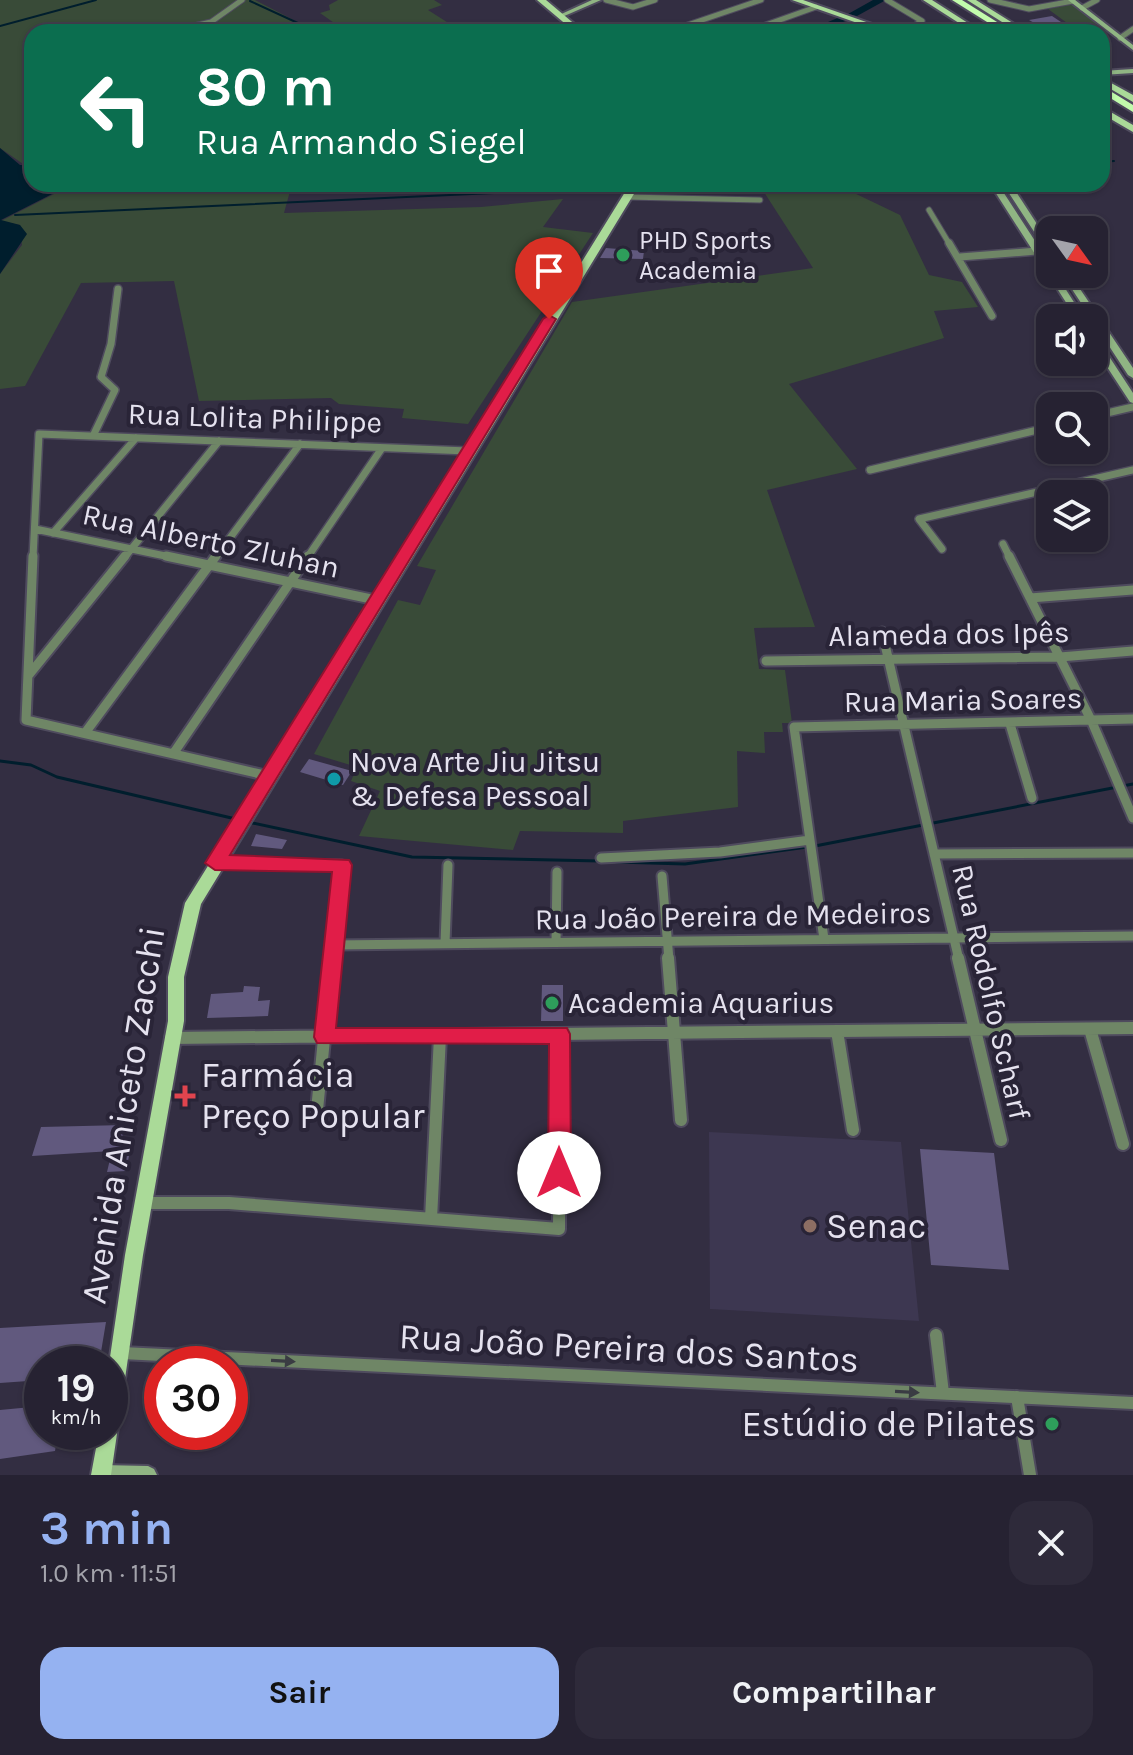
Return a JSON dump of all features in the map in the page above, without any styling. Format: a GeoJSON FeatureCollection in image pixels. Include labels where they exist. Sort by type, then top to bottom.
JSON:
{"type":"FeatureCollection","features":[{"type":"Feature","properties":{"kind":"highway"},"geometry":{"type":"LineString","coordinates":[[946,0],[985,24]]}},
{"type":"Feature","properties":{"kind":"highway"},"geometry":{"type":"LineString","coordinates":[[956,0],[996,24]]}},
{"type":"Feature","properties":{"kind":"highway"},"geometry":{"type":"LineString","coordinates":[[1110,94],[1133,109]]}},
{"type":"Feature","properties":{"kind":"highway"},"geometry":{"type":"LineString","coordinates":[[1110,101],[1133,116]]}},
{"type":"Feature","properties":{"kind":"main road"},"geometry":{"type":"LineString","coordinates":[[541,0],[570,24]]}},
{"type":"Feature","properties":{"kind":"main road"},"geometry":{"type":"LineString","coordinates":[[560,16],[598,0]]}},
{"type":"Feature","properties":{"kind":"main road"},"geometry":{"type":"LineString","coordinates":[[796,0],[869,24]]}},
{"type":"Feature","properties":{"kind":"main road"},"geometry":{"type":"LineString","coordinates":[[927,0],[965,24]]}},
{"type":"Feature","properties":{"kind":"main road"},"geometry":{"type":"LineString","coordinates":[[971,0],[1010,24]]}},
{"type":"Feature","properties":{"kind":"main road"},"geometry":{"type":"LineString","coordinates":[[1072,1],[1102,24]]}},
{"type":"Feature","properties":{"kind":"main road"},"geometry":{"type":"LineString","coordinates":[[1110,30],[1133,48]]}},
{"type":"Feature","properties":{"kind":"main road"},"geometry":{"type":"LineString","coordinates":[[1110,72],[1133,71]]}},
{"type":"Feature","properties":{"kind":"main road"},"geometry":{"type":"LineString","coordinates":[[1110,85],[1133,99]]}},
{"type":"Feature","properties":{"kind":"main road"},"geometry":{"type":"LineString","coordinates":[[1110,115],[1133,129]]}},
{"type":"Feature","properties":{"kind":"main road","name":"Avenida Aniceto Zacchi"},"geometry":{"type":"LineString","coordinates":[[123,1346],[143,1203],[176,1021],[176,977],[193,903],[376,600],[631,192]]}},
{"type":"Feature","properties":{"kind":"main road"},"geometry":{"type":"LineString","coordinates":[[999,192],[1036,249]]}},
{"type":"Feature","properties":{"kind":"main road"},"geometry":{"type":"LineString","coordinates":[[1012,192],[1036,229]]}},
{"type":"Feature","properties":{"kind":"main road"},"geometry":{"type":"LineString","coordinates":[[1075,288],[1133,375]]}},
{"type":"Feature","properties":{"kind":"main road"},"geometry":{"type":"LineString","coordinates":[[1108,362],[1133,400]]}},
{"type":"Feature","properties":{"kind":"main road"},"geometry":{"type":"LineString","coordinates":[[106,1450],[101,1474],[148,1475]]}},
{"type":"Feature","properties":{"kind":"street"},"geometry":{"type":"LineString","coordinates":[[202,24],[211,22],[242,0]]}},
{"type":"Feature","properties":{"kind":"street"},"geometry":{"type":"LineString","coordinates":[[606,0],[633,7],[655,0]]}},
{"type":"Feature","properties":{"kind":"street"},"geometry":{"type":"LineString","coordinates":[[691,24],[761,0]]}},
{"type":"Feature","properties":{"kind":"street"},"geometry":{"type":"LineString","coordinates":[[887,0],[922,21],[917,24]]}},
{"type":"Feature","properties":{"kind":"street"},"geometry":{"type":"LineString","coordinates":[[1082,8],[1097,0]]}},
{"type":"Feature","properties":{"kind":"street"},"geometry":{"type":"LineString","coordinates":[[986,9],[992,1],[1029,9],[1072,1]]}},
{"type":"Feature","properties":{"kind":"street"},"geometry":{"type":"LineString","coordinates":[[765,24],[813,4]]}},
{"type":"Feature","properties":{"kind":"street"},"geometry":{"type":"LineString","coordinates":[[1120,38],[1133,29]]}},
{"type":"Feature","properties":{"kind":"street"},"geometry":{"type":"LineString","coordinates":[[628,197],[760,200]]}},
{"type":"Feature","properties":{"kind":"street"},"geometry":{"type":"LineString","coordinates":[[929,210],[960,257],[992,316]]}},
{"type":"Feature","properties":{"kind":"street"},"geometry":{"type":"LineString","coordinates":[[960,257],[1036,251]]}},
{"type":"Feature","properties":{"kind":"street"},"geometry":{"type":"LineString","coordinates":[[93,436],[115,390],[101,377],[112,339],[118,289]]}},
{"type":"Feature","properties":{"kind":"street"},"geometry":{"type":"LineString","coordinates":[[1108,413],[1133,407]]}},
{"type":"Feature","properties":{"kind":"street"},"geometry":{"type":"LineString","coordinates":[[870,470],[1036,430]]}},
{"type":"Feature","properties":{"kind":"street","name":"Rua Lolita Philippe"},"geometry":{"type":"LineString","coordinates":[[35,529],[39,434],[468,451]]}},
{"type":"Feature","properties":{"kind":"street"},"geometry":{"type":"LineString","coordinates":[[53,533],[136,438]]}},
{"type":"Feature","properties":{"kind":"street"},"geometry":{"type":"LineString","coordinates":[[28,676],[219,441]]}},
{"type":"Feature","properties":{"kind":"street"},"geometry":{"type":"LineString","coordinates":[[85,733],[300,444]]}},
{"type":"Feature","properties":{"kind":"street"},"geometry":{"type":"LineString","coordinates":[[173,754],[382,448]]}},
{"type":"Feature","properties":{"kind":"street"},"geometry":{"type":"LineString","coordinates":[[942,549],[919,519],[1133,470]]}},
{"type":"Feature","properties":{"kind":"street"},"geometry":{"type":"LineString","coordinates":[[35,529],[26,720],[269,776]]}},
{"type":"Feature","properties":{"kind":"street","name":"Rua Alberto Zluhan"},"geometry":{"type":"LineString","coordinates":[[35,529],[376,600]]}},
{"type":"Feature","properties":{"kind":"street"},"geometry":{"type":"LineString","coordinates":[[1003,544],[1092,722],[1133,818]]}},
{"type":"Feature","properties":{"kind":"street"},"geometry":{"type":"LineString","coordinates":[[1030,598],[1133,590]]}},
{"type":"Feature","properties":{"kind":"street","name":"Rua Rodolfo Scharf"},"geometry":{"type":"LineString","coordinates":[[882,632],[1001,1140]]}},
{"type":"Feature","properties":{"kind":"street","name":"Alameda dos Ipês"},"geometry":{"type":"LineString","coordinates":[[766,661],[1060,657],[1133,651]]}},
{"type":"Feature","properties":{"kind":"street","name":"Rua Maria Soares"},"geometry":{"type":"LineString","coordinates":[[811,845],[794,727],[1133,719]]}},
{"type":"Feature","properties":{"kind":"street"},"geometry":{"type":"LineString","coordinates":[[1010,724],[1032,798]]}},
{"type":"Feature","properties":{"kind":"street"},"geometry":{"type":"LineString","coordinates":[[601,858],[811,845],[824,939]]}},
{"type":"Feature","properties":{"kind":"street"},"geometry":{"type":"LineString","coordinates":[[934,854],[1133,853]]}},
{"type":"Feature","properties":{"kind":"street"},"geometry":{"type":"LineString","coordinates":[[215,863],[342,865],[317,1110]]}},
{"type":"Feature","properties":{"kind":"street"},"geometry":{"type":"LineString","coordinates":[[445,943],[448,865]]}},
{"type":"Feature","properties":{"kind":"street"},"geometry":{"type":"LineString","coordinates":[[556,942],[557,872]]}},
{"type":"Feature","properties":{"kind":"street"},"geometry":{"type":"LineString","coordinates":[[662,876],[681,1120]]}},
{"type":"Feature","properties":{"kind":"street","name":"Rua João Pereira de Medeiros"},"geometry":{"type":"LineString","coordinates":[[334,945],[1133,936]]}},
{"type":"Feature","properties":{"kind":"street"},"geometry":{"type":"LineString","coordinates":[[171,1038],[1133,1028]]}},
{"type":"Feature","properties":{"kind":"street"},"geometry":{"type":"LineString","coordinates":[[1090,1029],[1123,1144]]}},
{"type":"Feature","properties":{"kind":"street"},"geometry":{"type":"LineString","coordinates":[[837,1031],[853,1130]]}},
{"type":"Feature","properties":{"kind":"street"},"geometry":{"type":"LineString","coordinates":[[143,1203],[229,1203],[559,1229],[560,1034]]}},
{"type":"Feature","properties":{"kind":"street"},"geometry":{"type":"LineString","coordinates":[[431,1219],[440,1036]]}},
{"type":"Feature","properties":{"kind":"street"},"geometry":{"type":"LineString","coordinates":[[936,1335],[943,1393]]}},
{"type":"Feature","properties":{"kind":"street","name":"Rua João Pereira dos Santos"},"geometry":{"type":"LineString","coordinates":[[128,1353],[1133,1403]]}},
{"type":"Feature","properties":{"kind":"street"},"geometry":{"type":"LineString","coordinates":[[1017,1397],[1030,1475]]}},
{"type":"Feature","properties":{"kind":"shaded area","name":"Senac"},"geometry":{"type":"Polygon","coordinates":[[[709,1132],[901,1142],[919,1321],[710,1309],[709,1132]]]}},
{"type":"Feature","properties":{"kind":"green space"},"geometry":{"type":"Polygon","coordinates":[[[0,0],[255,0],[301,24],[24,24],[24,165],[0,148],[0,0]]]}},
{"type":"Feature","properties":{"kind":"green space"},"geometry":{"type":"Polygon","coordinates":[[[338,0],[434,0],[442,5],[428,10],[450,24],[336,24],[320,13],[330,10],[329,5],[338,0]]]}},
{"type":"Feature","properties":{"kind":"green space"},"geometry":{"type":"Polygon","coordinates":[[[1072,4],[1100,24],[1068,24],[1048,9],[1072,4]]]}},
{"type":"Feature","properties":{"kind":"green space"},"geometry":{"type":"Polygon","coordinates":[[[58,192],[290,192],[284,213],[481,207],[563,199],[543,227],[593,233],[468,424],[402,418],[404,409],[339,404],[331,398],[199,401],[174,281],[81,283],[25,386],[0,389],[0,274],[22,245],[20,225],[1,221],[58,192]]]}},
{"type":"Feature","properties":{"kind":"green space"},"geometry":{"type":"Polygon","coordinates":[[[764,192],[852,192],[900,215],[929,275],[962,282],[978,307],[934,311],[944,338],[789,384],[857,469],[767,490],[815,627],[754,628],[759,669],[785,670],[792,723],[782,723],[783,732],[764,732],[765,753],[737,751],[738,807],[623,821],[623,833],[520,831],[513,850],[359,836],[380,791],[351,781],[357,767],[314,754],[398,600],[420,605],[436,570],[417,566],[572,302],[813,268],[764,192]]]}},
{"type":"Feature","properties":{"kind":"water"},"geometry":{"type":"Polygon","coordinates":[[[0,148],[24,165],[24,192],[56,192],[1,220],[20,225],[27,234],[0,274],[0,148]]]}},
{"type":"Feature","properties":{"kind":"building"},"geometry":{"type":"Polygon","coordinates":[[[1052,16],[1064,24],[1036,24],[1029,20],[1052,16]]]}},
{"type":"Feature","properties":{"kind":"building","name":"PHD Sports Academia"},"geometry":{"type":"Polygon","coordinates":[[[606,248],[644,251],[643,259],[600,258],[606,248]]]}},
{"type":"Feature","properties":{"kind":"building","name":"Nova Arte Jiu Jitsu & Defesa Pessoal"},"geometry":{"type":"Polygon","coordinates":[[[309,759],[352,771],[343,785],[300,772],[309,759]]]}},
{"type":"Feature","properties":{"kind":"building"},"geometry":{"type":"Polygon","coordinates":[[[256,834],[287,840],[282,849],[251,846],[256,834]]]}},
{"type":"Feature","properties":{"kind":"building","name":"Academia Aquarius"},"geometry":{"type":"Polygon","coordinates":[[[542,985],[563,985],[563,1021],[541,1021],[542,985]]]}},
{"type":"Feature","properties":{"kind":"building"},"geometry":{"type":"Polygon","coordinates":[[[244,986],[260,987],[258,1001],[270,1000],[268,1016],[207,1018],[211,994],[243,992],[244,986]]]}},
{"type":"Feature","properties":{"kind":"building"},"geometry":{"type":"Polygon","coordinates":[[[124,1125],[120,1152],[130,1151],[126,1171],[107,1172],[112,1151],[32,1156],[41,1127],[124,1125]]]}},
{"type":"Feature","properties":{"kind":"building"},"geometry":{"type":"Polygon","coordinates":[[[920,1149],[994,1153],[1009,1270],[931,1265],[920,1149]]]}},
{"type":"Feature","properties":{"kind":"building"},"geometry":{"type":"Polygon","coordinates":[[[106,1322],[102,1346],[24,1346],[24,1381],[0,1383],[0,1328],[106,1322]]]}},
{"type":"Feature","properties":{"kind":"building"},"geometry":{"type":"Polygon","coordinates":[[[24,1408],[24,1450],[55,1451],[0,1459],[0,1410],[24,1408]]]}},
{"type":"Feature","properties":{"kind":"waterway"},"geometry":{"type":"LineString","coordinates":[[0,26],[96,0]]}},
{"type":"Feature","properties":{"kind":"waterway"},"geometry":{"type":"LineString","coordinates":[[853,14],[881,0]]}},
{"type":"Feature","properties":{"kind":"waterway"},"geometry":{"type":"LineString","coordinates":[[250,1],[300,24]]}},
{"type":"Feature","properties":{"kind":"waterway"},"geometry":{"type":"LineString","coordinates":[[831,24],[844,19]]}},
{"type":"Feature","properties":{"kind":"waterway"},"geometry":{"type":"LineString","coordinates":[[1110,161],[1114,161]]}},
{"type":"Feature","properties":{"kind":"waterway"},"geometry":{"type":"LineString","coordinates":[[15,215],[515,192]]}},
{"type":"Feature","properties":{"kind":"waterway"},"geometry":{"type":"LineString","coordinates":[[0,761],[31,765],[57,777],[240,820]]}},
{"type":"Feature","properties":{"kind":"waterway"},"geometry":{"type":"LineString","coordinates":[[815,846],[1133,784]]}},
{"type":"Feature","properties":{"kind":"waterway"},"geometry":{"type":"LineString","coordinates":[[248,822],[412,857],[600,861]]}},
{"type":"Feature","properties":{"kind":"waterway"},"geometry":{"type":"LineString","coordinates":[[616,862],[685,864],[807,847]]}},
{"type":"Feature","properties":{"kind":"place","name":"PHD Sports Academia"},"geometry":{"type":"Point","coordinates":[623,255]}},
{"type":"Feature","properties":{"kind":"place","name":"Nova Arte Jiu Jitsu & Defesa Pessoal"},"geometry":{"type":"Point","coordinates":[334,779]}},
{"type":"Feature","properties":{"kind":"place","name":"Academia Aquarius"},"geometry":{"type":"Point","coordinates":[552,1003]}},
{"type":"Feature","properties":{"kind":"place","name":"Farmácia Preço Popular"},"geometry":{"type":"Point","coordinates":[185,1096]}},
{"type":"Feature","properties":{"kind":"place","name":"Senac"},"geometry":{"type":"Point","coordinates":[810,1226]}},
{"type":"Feature","properties":{"kind":"place","name":"Estúdio de Pilates"},"geometry":{"type":"Point","coordinates":[1052,1424]}},
{"type":"Feature","properties":{"kind":"route"},"geometry":{"type":"LineString","coordinates":[[549,319],[215,863],[342,865],[324,1037],[560,1034],[559,1173]]}}]}
